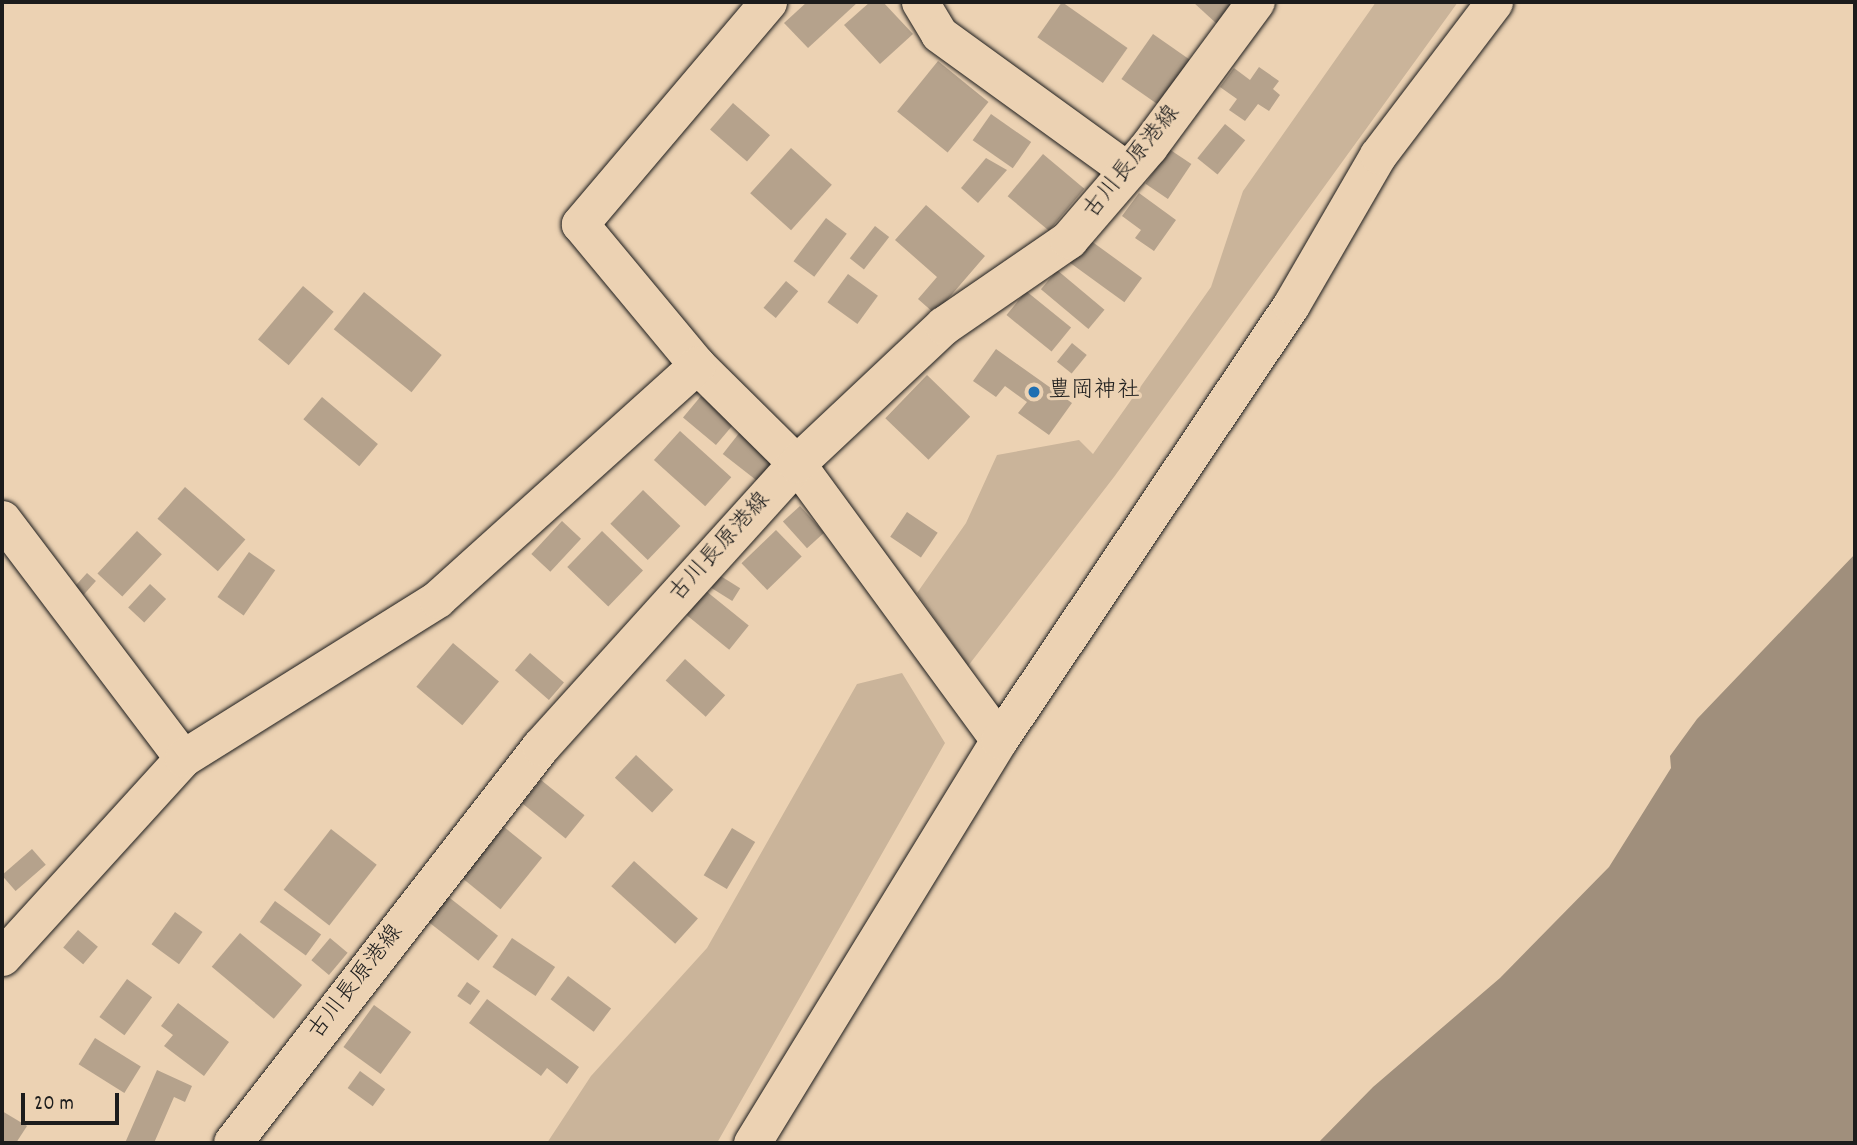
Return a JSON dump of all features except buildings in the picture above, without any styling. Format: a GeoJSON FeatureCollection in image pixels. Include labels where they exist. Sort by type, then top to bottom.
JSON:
{"type":"FeatureCollection","features":[{"type":"Feature","properties":{"kind":"main road","name":"古川長原港線"},"geometry":{"type":"LineString","coordinates":[[233,1143],[541,747],[797,464],[944,326],[1069,240],[1128,171],[1256,2]]}},
{"type":"Feature","properties":{"kind":"street"},"geometry":{"type":"LineString","coordinates":[[768,2],[580,224],[696,365],[797,464],[999,740]]}},
{"type":"Feature","properties":{"kind":"street"},"geometry":{"type":"LineString","coordinates":[[920,2],[939,34],[1128,171]]}},
{"type":"Feature","properties":{"kind":"street"},"geometry":{"type":"LineString","coordinates":[[752,1143],[999,740],[1291,305],[1378,155],[1494,2]]}},
{"type":"Feature","properties":{"kind":"street"},"geometry":{"type":"LineString","coordinates":[[2,957],[183,758],[437,599],[696,365]]}},
{"type":"Feature","properties":{"kind":"street"},"geometry":{"type":"LineString","coordinates":[[2,519],[183,758]]}},
{"type":"Feature","properties":{"kind":"shaded area"},"geometry":{"type":"Polygon","coordinates":[[[1376,2],[1458,2],[1114,477],[968,666],[917,593],[966,523],[997,455],[1079,440],[1093,454],[1211,287],[1243,191],[1376,2]]]}},
{"type":"Feature","properties":{"kind":"shaded area"},"geometry":{"type":"Polygon","coordinates":[[[1855,554],[1855,1143],[1318,1143],[1373,1087],[1500,978],[1609,867],[1671,768],[1670,756],[1697,719],[1855,554]]]}},
{"type":"Feature","properties":{"kind":"shaded area"},"geometry":{"type":"Polygon","coordinates":[[[902,673],[945,743],[717,1143],[547,1143],[591,1076],[707,948],[857,684],[902,673]]]}},
{"type":"Feature","properties":{"kind":"place","name":"豊岡神社"},"geometry":{"type":"Point","coordinates":[1034,392]}}]}
